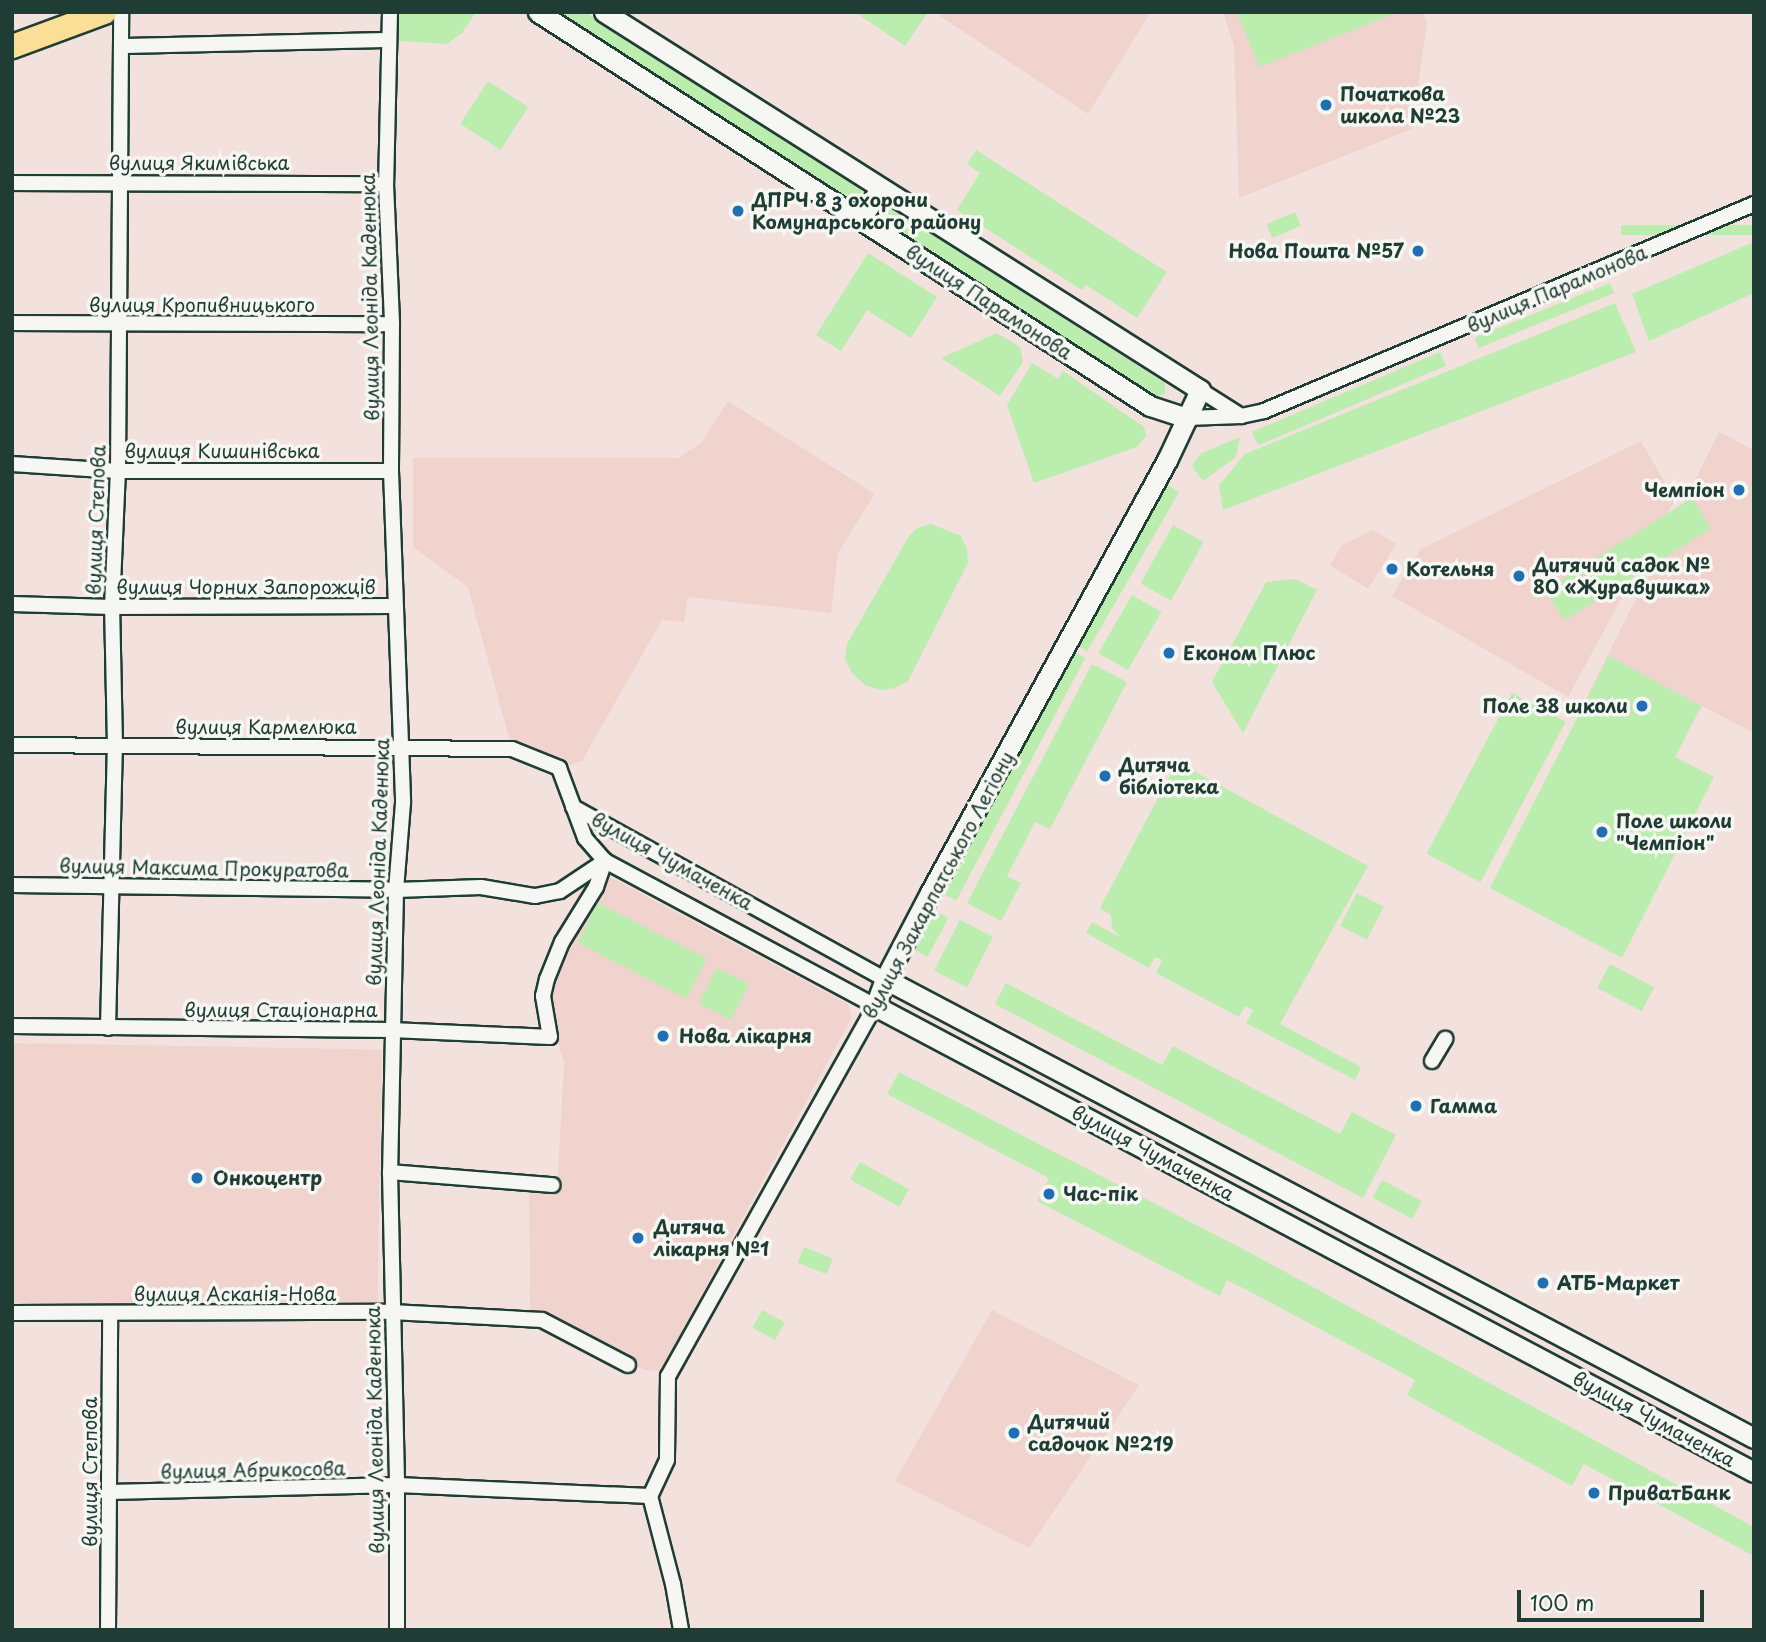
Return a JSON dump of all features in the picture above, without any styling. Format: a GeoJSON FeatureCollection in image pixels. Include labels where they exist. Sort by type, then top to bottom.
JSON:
{"type":"FeatureCollection","features":[{"type":"Feature","properties":{"kind":"main road"},"geometry":{"type":"LineString","coordinates":[[12,46],[104,12]]}},
{"type":"Feature","properties":{"kind":"street","name":"вулиця Степова"},"geometry":{"type":"LineString","coordinates":[[108,1028],[115,746],[112,607],[118,471],[121,12]]}},
{"type":"Feature","properties":{"kind":"street","name":"вулиця Леоніда Каденюка"},"geometry":{"type":"LineString","coordinates":[[390,12],[386,184],[392,324],[391,471],[402,747],[402,841],[396,890],[396,967],[391,1030],[390,1172],[391,1312],[397,1485],[397,1630]]}},
{"type":"Feature","properties":{"kind":"street","name":"вулиця Парамонова"},"geometry":{"type":"LineString","coordinates":[[538,12],[1150,406],[1187,418],[1241,416],[1264,411],[1455,333],[1754,204]]}},
{"type":"Feature","properties":{"kind":"street","name":"вулиця Парамонова"},"geometry":{"type":"LineString","coordinates":[[604,12],[1241,416]]}},
{"type":"Feature","properties":{"kind":"street"},"geometry":{"type":"LineString","coordinates":[[121,46],[389,40]]}},
{"type":"Feature","properties":{"kind":"street","name":"вулиця Якимівська"},"geometry":{"type":"LineString","coordinates":[[12,183],[386,184]]}},
{"type":"Feature","properties":{"kind":"street"},"geometry":{"type":"LineString","coordinates":[[861,219],[880,188]]}},
{"type":"Feature","properties":{"kind":"street","name":"вулиця Кропивницького"},"geometry":{"type":"LineString","coordinates":[[12,323],[392,324]]}},
{"type":"Feature","properties":{"kind":"street","name":"вулиця Закарпатського Легіону"},"geometry":{"type":"LineString","coordinates":[[650,1496],[667,1460],[668,1376],[875,1006],[885,979],[1167,460],[1200,390]]}},
{"type":"Feature","properties":{"kind":"street","name":"вулиця Кишинівська"},"geometry":{"type":"LineString","coordinates":[[12,464],[118,471],[391,471]]}},
{"type":"Feature","properties":{"kind":"street","name":"вулиця Чорних Запорожців"},"geometry":{"type":"LineString","coordinates":[[12,604],[112,607],[395,606]]}},
{"type":"Feature","properties":{"kind":"street","name":"вулиця Кармелюка"},"geometry":{"type":"LineString","coordinates":[[12,745],[512,749],[559,768],[573,807]]}},
{"type":"Feature","properties":{"kind":"street","name":"вулиця Чумаченка"},"geometry":{"type":"LineString","coordinates":[[573,807],[885,979],[1754,1437]]}},
{"type":"Feature","properties":{"kind":"street","name":"вулиця Чумаченка"},"geometry":{"type":"LineString","coordinates":[[573,807],[585,838],[605,861],[1754,1472]]}},
{"type":"Feature","properties":{"kind":"street","name":"вулиця Максима Прокуратова"},"geometry":{"type":"LineString","coordinates":[[12,885],[396,890],[481,887],[546,895],[560,891],[605,861]]}},
{"type":"Feature","properties":{"kind":"street","name":"вулиця Стаціонарна"},"geometry":{"type":"LineString","coordinates":[[12,1026],[391,1030],[550,1037],[543,996],[547,979],[562,942],[596,887],[605,861]]}},
{"type":"Feature","properties":{"kind":"street"},"geometry":{"type":"LineString","coordinates":[[1432,1061],[1445,1039]]}},
{"type":"Feature","properties":{"kind":"street"},"geometry":{"type":"LineString","coordinates":[[390,1172],[552,1185]]}},
{"type":"Feature","properties":{"kind":"street","name":"вулиця Асканія-Нова"},"geometry":{"type":"LineString","coordinates":[[12,1313],[391,1312],[542,1320],[628,1365]]}},
{"type":"Feature","properties":{"kind":"street","name":"вулиця Степова"},"geometry":{"type":"LineString","coordinates":[[108,1630],[110,1314]]}},
{"type":"Feature","properties":{"kind":"street","name":"вулиця Абрикосова"},"geometry":{"type":"LineString","coordinates":[[109,1492],[397,1485],[650,1496]]}},
{"type":"Feature","properties":{"kind":"street"},"geometry":{"type":"LineString","coordinates":[[650,1496],[673,1584],[681,1630]]}},
{"type":"Feature","properties":{"kind":"shaded area"},"geometry":{"type":"Polygon","coordinates":[[[943,12],[1151,12],[1088,114],[940,16],[943,12]]]}},
{"type":"Feature","properties":{"kind":"shaded area","name":"Початкова школа №23"},"geometry":{"type":"Polygon","coordinates":[[[1223,12],[1422,12],[1427,22],[1412,129],[1239,198],[1234,46],[1223,12]]]}},
{"type":"Feature","properties":{"kind":"shaded area"},"geometry":{"type":"Polygon","coordinates":[[[728,401],[875,494],[838,553],[831,613],[688,597],[684,622],[662,620],[582,761],[559,768],[512,749],[468,587],[413,547],[413,458],[679,458],[702,442],[728,401]]]}},
{"type":"Feature","properties":{"kind":"shaded area"},"geometry":{"type":"Polygon","coordinates":[[[1719,432],[1754,450],[1754,733],[1702,706],[1675,757],[1582,707],[1719,432]]]}},
{"type":"Feature","properties":{"kind":"shaded area","name":"Дитячий садок № 80 «Журавушка»"},"geometry":{"type":"Polygon","coordinates":[[[1641,441],[1675,500],[1568,697],[1392,596],[1421,549],[1641,441]]]}},
{"type":"Feature","properties":{"kind":"shaded area"},"geometry":{"type":"Polygon","coordinates":[[[1373,530],[1396,544],[1368,589],[1330,565],[1342,545],[1373,530]]]}},
{"type":"Feature","properties":{"kind":"shaded area"},"geometry":{"type":"Polygon","coordinates":[[[610,877],[848,1004],[852,1017],[660,1371],[645,1370],[530,1316],[529,1186],[557,1188],[564,1063],[547,1007],[561,954],[610,877]]]}},
{"type":"Feature","properties":{"kind":"shaded area","name":"Онкоцентр"},"geometry":{"type":"Polygon","coordinates":[[[12,1043],[382,1049],[377,1311],[12,1305],[12,1043]]]}},
{"type":"Feature","properties":{"kind":"shaded area","name":"Дитячий садочок №219"},"geometry":{"type":"Polygon","coordinates":[[[992,1310],[1139,1385],[1029,1548],[895,1481],[992,1310]]]}},
{"type":"Feature","properties":{"kind":"green space"},"geometry":{"type":"Polygon","coordinates":[[[390,12],[476,12],[462,33],[447,44],[389,40],[390,12]]]}},
{"type":"Feature","properties":{"kind":"green space"},"geometry":{"type":"Polygon","coordinates":[[[551,12],[585,12],[860,189],[864,195],[861,202],[856,206],[551,12]]]}},
{"type":"Feature","properties":{"kind":"green space"},"geometry":{"type":"Polygon","coordinates":[[[855,12],[928,12],[905,46],[855,12]]]}},
{"type":"Feature","properties":{"kind":"green space"},"geometry":{"type":"Polygon","coordinates":[[[1237,12],[1397,12],[1397,13],[1259,67],[1237,12]]]}},
{"type":"Feature","properties":{"kind":"green space"},"geometry":{"type":"Polygon","coordinates":[[[488,81],[528,107],[500,150],[460,124],[488,81]]]}},
{"type":"Feature","properties":{"kind":"green space"},"geometry":{"type":"Polygon","coordinates":[[[976,150],[1167,272],[1137,318],[1086,285],[1082,290],[957,210],[980,173],[967,164],[976,150]]]}},
{"type":"Feature","properties":{"kind":"green space"},"geometry":{"type":"Polygon","coordinates":[[[883,203],[1165,383],[1165,394],[1155,397],[872,217],[878,204],[883,203]]]}},
{"type":"Feature","properties":{"kind":"green space"},"geometry":{"type":"Polygon","coordinates":[[[1295,212],[1301,226],[1272,238],[1266,224],[1295,212]]]}},
{"type":"Feature","properties":{"kind":"green space"},"geometry":{"type":"Polygon","coordinates":[[[1621,225],[1754,225],[1754,235],[1621,235],[1621,225]]]}},
{"type":"Feature","properties":{"kind":"green space"},"geometry":{"type":"Polygon","coordinates":[[[1754,242],[1754,293],[1649,341],[1632,294],[1754,242]]]}},
{"type":"Feature","properties":{"kind":"green space"},"geometry":{"type":"Polygon","coordinates":[[[868,253],[937,297],[911,338],[867,310],[841,351],[816,335],[868,253]]]}},
{"type":"Feature","properties":{"kind":"green space"},"geometry":{"type":"Polygon","coordinates":[[[1610,283],[1614,293],[1479,348],[1475,338],[1610,283]]]}},
{"type":"Feature","properties":{"kind":"green space"},"geometry":{"type":"Polygon","coordinates":[[[1615,303],[1636,352],[1223,510],[1219,485],[1245,454],[1615,303]]]}},
{"type":"Feature","properties":{"kind":"green space"},"geometry":{"type":"Polygon","coordinates":[[[997,333],[1020,347],[1023,362],[1000,396],[941,358],[997,333]]]}},
{"type":"Feature","properties":{"kind":"green space"},"geometry":{"type":"Polygon","coordinates":[[[1440,352],[1446,366],[1258,446],[1252,432],[1440,352]]]}},
{"type":"Feature","properties":{"kind":"green space"},"geometry":{"type":"Polygon","coordinates":[[[1032,363],[1058,379],[1063,371],[1144,427],[1146,436],[1137,447],[1034,483],[1007,405],[1032,363]]]}},
{"type":"Feature","properties":{"kind":"green space"},"geometry":{"type":"Polygon","coordinates":[[[1240,437],[1236,457],[1203,481],[1192,466],[1200,454],[1240,437]]]}},
{"type":"Feature","properties":{"kind":"green space"},"geometry":{"type":"Polygon","coordinates":[[[1167,485],[1179,492],[1087,651],[1075,644],[1167,485]]]}},
{"type":"Feature","properties":{"kind":"green space"},"geometry":{"type":"Polygon","coordinates":[[[1692,498],[1711,529],[1564,620],[1545,590],[1692,498]]]}},
{"type":"Feature","properties":{"kind":"green space"},"geometry":{"type":"Polygon","coordinates":[[[931,524],[961,536],[967,549],[968,563],[908,681],[894,688],[880,690],[865,685],[852,673],[845,659],[847,644],[909,536],[917,528],[931,524]]]}},
{"type":"Feature","properties":{"kind":"green space"},"geometry":{"type":"Polygon","coordinates":[[[1173,525],[1204,542],[1171,601],[1141,584],[1173,525]]]}},
{"type":"Feature","properties":{"kind":"green space"},"geometry":{"type":"Polygon","coordinates":[[[1295,579],[1317,590],[1243,733],[1212,682],[1266,582],[1295,579]]]}},
{"type":"Feature","properties":{"kind":"green space"},"geometry":{"type":"Polygon","coordinates":[[[1132,595],[1161,612],[1128,670],[1098,653],[1132,595]]]}},
{"type":"Feature","properties":{"kind":"green space"},"geometry":{"type":"Polygon","coordinates":[[[1072,651],[1085,658],[956,901],[943,894],[1072,651]]]}},
{"type":"Feature","properties":{"kind":"green space","name":"Поле школи \"Чемпіон\""},"geometry":{"type":"Polygon","coordinates":[[[1609,656],[1701,706],[1675,757],[1714,777],[1622,958],[1490,888],[1609,656]]]}},
{"type":"Feature","properties":{"kind":"green space"},"geometry":{"type":"Polygon","coordinates":[[[1092,664],[1127,682],[1050,829],[1035,822],[1007,876],[1021,883],[1001,921],[967,903],[1092,664]]]}},
{"type":"Feature","properties":{"kind":"green space"},"geometry":{"type":"Polygon","coordinates":[[[1512,693],[1566,722],[1480,882],[1427,854],[1512,693]]]}},
{"type":"Feature","properties":{"kind":"green space"},"geometry":{"type":"Polygon","coordinates":[[[1177,762],[1368,866],[1280,1024],[1361,1067],[1355,1080],[1246,1023],[1253,1010],[1245,1006],[1239,1017],[1156,973],[1162,960],[1155,957],[1149,968],[1086,933],[1092,922],[1120,937],[1112,928],[1111,915],[1100,908],[1177,762]]]}},
{"type":"Feature","properties":{"kind":"green space"},"geometry":{"type":"Polygon","coordinates":[[[1357,893],[1384,907],[1367,940],[1340,926],[1357,893]]]}},
{"type":"Feature","properties":{"kind":"green space"},"geometry":{"type":"Polygon","coordinates":[[[598,903],[707,958],[686,998],[578,943],[598,903]]]}},
{"type":"Feature","properties":{"kind":"green space"},"geometry":{"type":"Polygon","coordinates":[[[935,911],[948,918],[928,957],[914,950],[935,911]]]}},
{"type":"Feature","properties":{"kind":"green space"},"geometry":{"type":"Polygon","coordinates":[[[960,920],[993,937],[967,988],[934,971],[960,920]]]}},
{"type":"Feature","properties":{"kind":"green space"},"geometry":{"type":"Polygon","coordinates":[[[1610,964],[1654,987],[1641,1011],[1597,988],[1610,964]]]}},
{"type":"Feature","properties":{"kind":"green space"},"geometry":{"type":"Polygon","coordinates":[[[717,968],[749,984],[731,1020],[699,1004],[717,968]]]}},
{"type":"Feature","properties":{"kind":"green space"},"geometry":{"type":"Polygon","coordinates":[[[1006,983],[1162,1065],[1173,1046],[1340,1134],[1352,1112],[1396,1135],[1363,1198],[995,1004],[1006,983]]]}},
{"type":"Feature","properties":{"kind":"green space"},"geometry":{"type":"Polygon","coordinates":[[[899,1072],[1243,1249],[1754,1527],[1754,1556],[1584,1464],[1572,1486],[1407,1395],[1415,1380],[1249,1291],[1227,1280],[1220,1296],[1037,1201],[1049,1178],[887,1094],[899,1072]]]}},
{"type":"Feature","properties":{"kind":"green space"},"geometry":{"type":"Polygon","coordinates":[[[860,1162],[909,1189],[899,1207],[850,1179],[860,1162]]]}},
{"type":"Feature","properties":{"kind":"green space"},"geometry":{"type":"Polygon","coordinates":[[[1382,1180],[1422,1201],[1412,1219],[1373,1198],[1382,1180]]]}},
{"type":"Feature","properties":{"kind":"green space"},"geometry":{"type":"Polygon","coordinates":[[[804,1247],[833,1259],[826,1274],[798,1263],[804,1247]]]}},
{"type":"Feature","properties":{"kind":"green space"},"geometry":{"type":"Polygon","coordinates":[[[762,1310],[785,1323],[775,1340],[752,1327],[762,1310]]]}},
{"type":"Feature","properties":{"kind":"place","name":"Початкова школа №23"},"geometry":{"type":"Point","coordinates":[1326,105]}},
{"type":"Feature","properties":{"kind":"place","name":"ДПРЧ 8 з охорони Комунарського району"},"geometry":{"type":"Point","coordinates":[738,211]}},
{"type":"Feature","properties":{"kind":"place","name":"Нова Пошта №57"},"geometry":{"type":"Point","coordinates":[1418,251]}},
{"type":"Feature","properties":{"kind":"place","name":"Чемпіон"},"geometry":{"type":"Point","coordinates":[1739,490]}},
{"type":"Feature","properties":{"kind":"place","name":"Котельня"},"geometry":{"type":"Point","coordinates":[1392,569]}},
{"type":"Feature","properties":{"kind":"place","name":"Дитячий садок № 80 «Журавушка»"},"geometry":{"type":"Point","coordinates":[1519,576]}},
{"type":"Feature","properties":{"kind":"place","name":"Економ Плюс"},"geometry":{"type":"Point","coordinates":[1169,653]}},
{"type":"Feature","properties":{"kind":"place","name":"Поле 38 школи"},"geometry":{"type":"Point","coordinates":[1642,706]}},
{"type":"Feature","properties":{"kind":"place","name":"Дитяча бібліотека"},"geometry":{"type":"Point","coordinates":[1105,776]}},
{"type":"Feature","properties":{"kind":"place","name":"Поле школи \"Чемпіон\""},"geometry":{"type":"Point","coordinates":[1602,832]}},
{"type":"Feature","properties":{"kind":"place","name":"Нова лікарня"},"geometry":{"type":"Point","coordinates":[663,1036]}},
{"type":"Feature","properties":{"kind":"place","name":"Гамма"},"geometry":{"type":"Point","coordinates":[1416,1106]}},
{"type":"Feature","properties":{"kind":"place","name":"Онкоцентр"},"geometry":{"type":"Point","coordinates":[197,1178]}},
{"type":"Feature","properties":{"kind":"place","name":"Час-пік"},"geometry":{"type":"Point","coordinates":[1049,1194]}},
{"type":"Feature","properties":{"kind":"place","name":"Дитяча лікарня №1"},"geometry":{"type":"Point","coordinates":[638,1238]}},
{"type":"Feature","properties":{"kind":"place","name":"АТБ-Маркет"},"geometry":{"type":"Point","coordinates":[1543,1283]}},
{"type":"Feature","properties":{"kind":"place","name":"Дитячий садочок №219"},"geometry":{"type":"Point","coordinates":[1014,1433]}},
{"type":"Feature","properties":{"kind":"place","name":"ПриватБанк"},"geometry":{"type":"Point","coordinates":[1594,1493]}}]}
